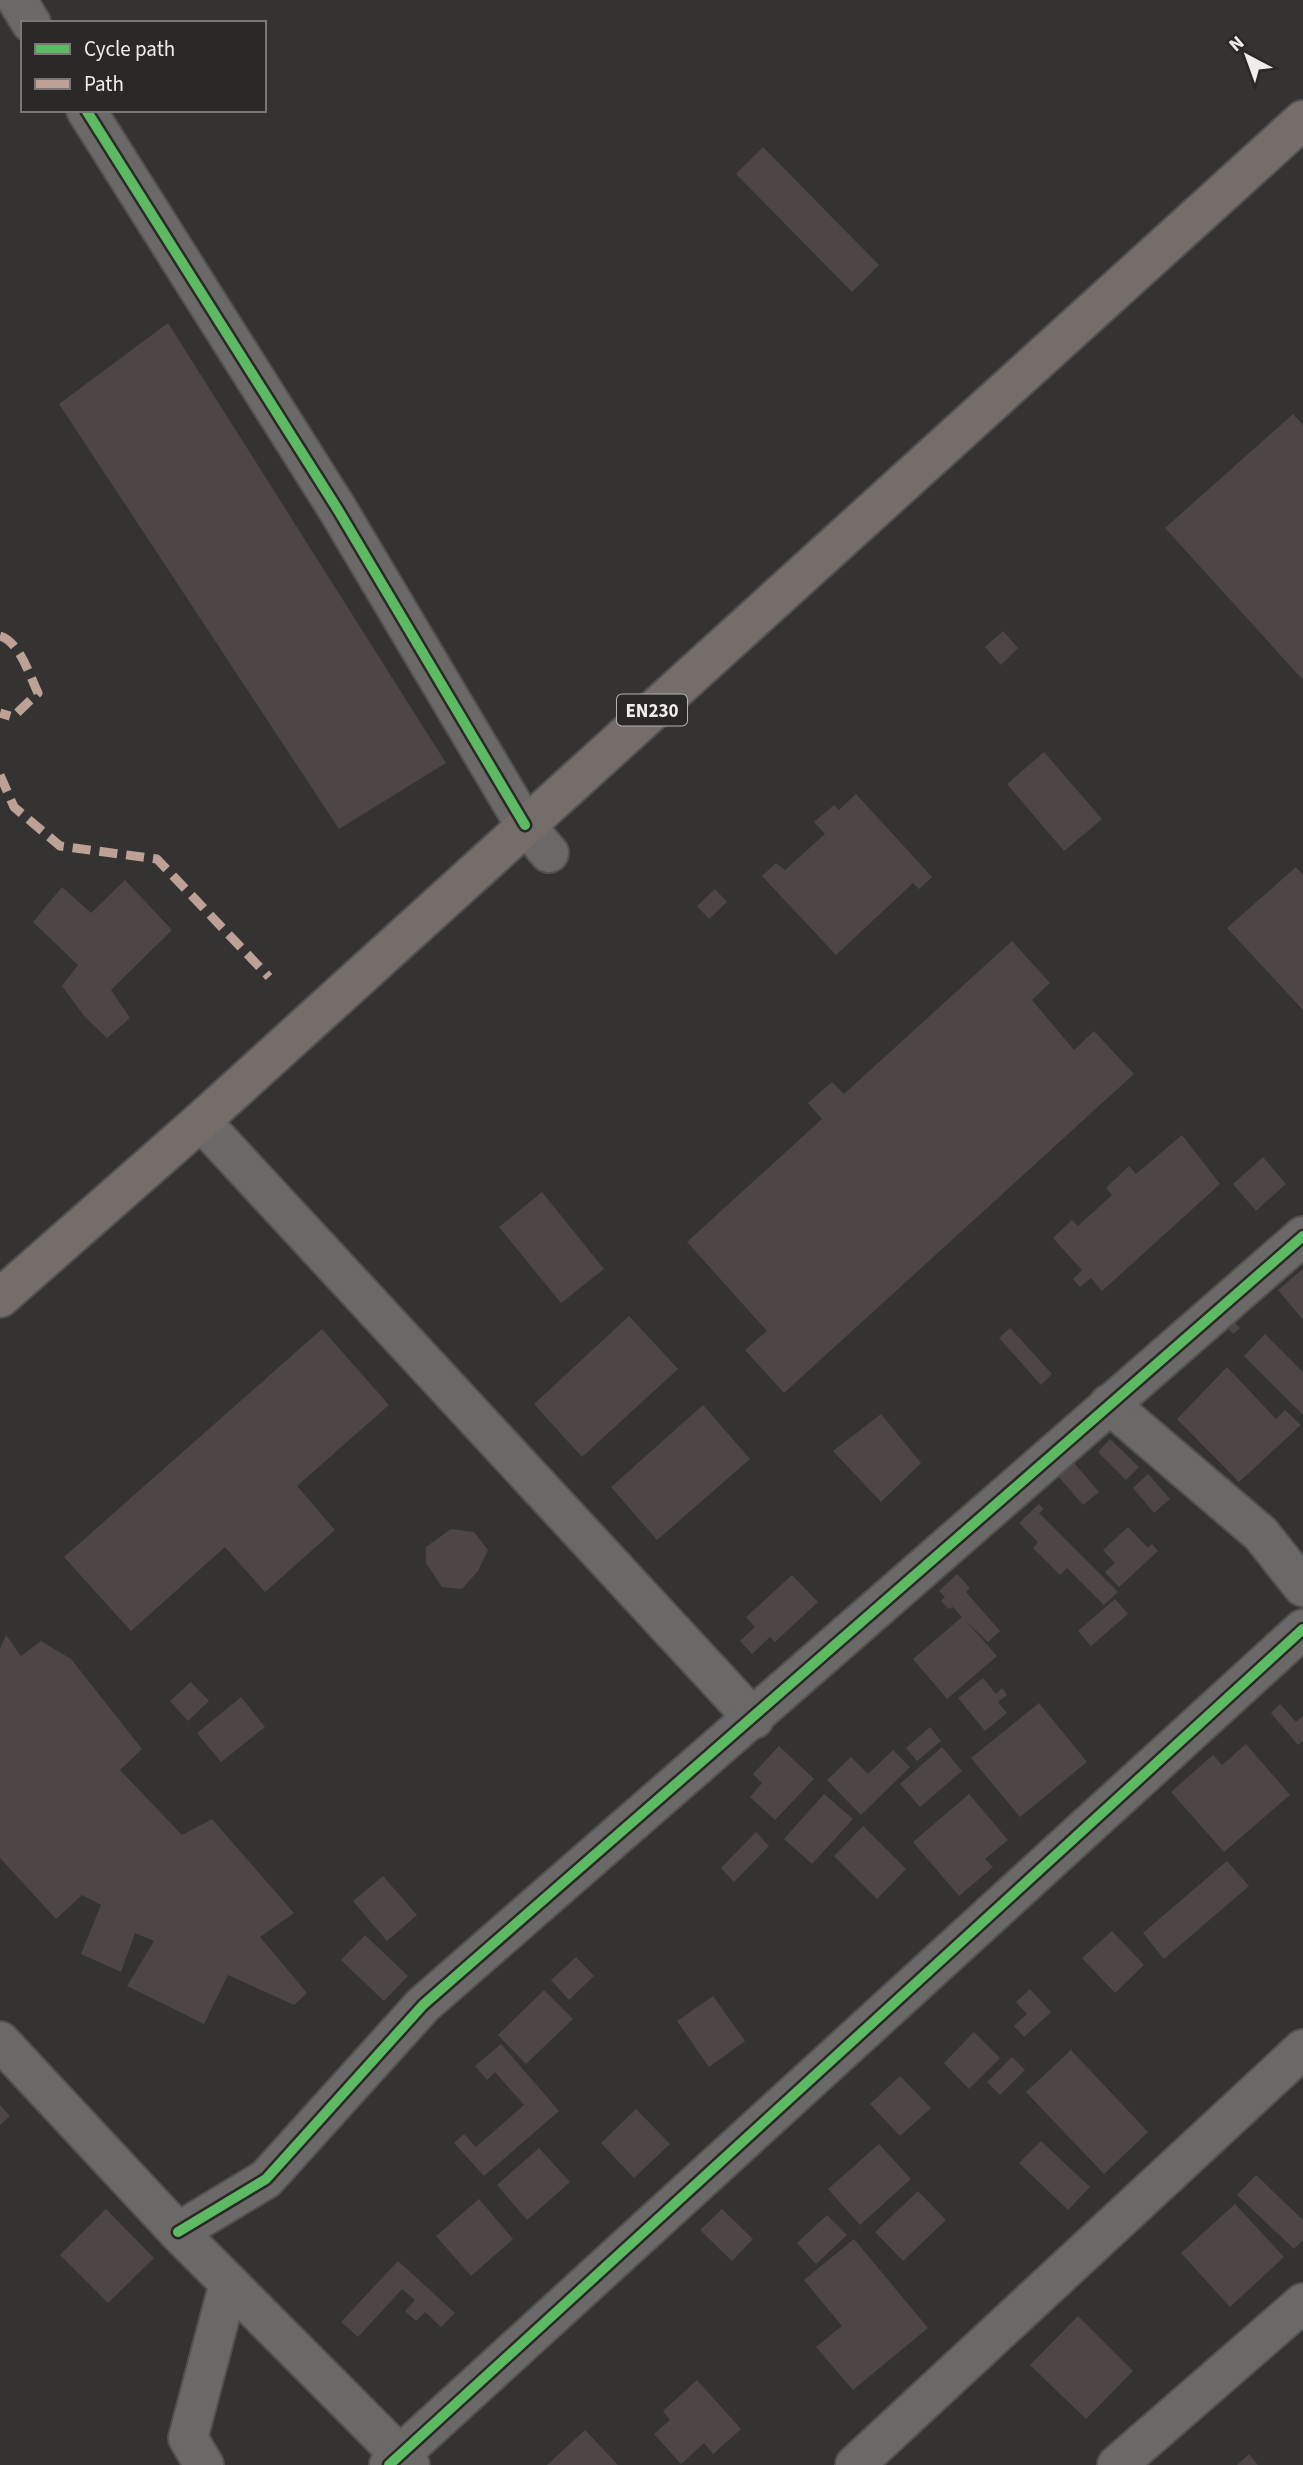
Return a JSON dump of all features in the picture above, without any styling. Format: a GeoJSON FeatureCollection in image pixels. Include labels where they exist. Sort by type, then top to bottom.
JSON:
{"type":"FeatureCollection","features":[{"type":"Feature","properties":{"kind":"main road","name":"EN230"},"geometry":{"type":"LineString","coordinates":[[0,1298],[201,1121],[537,839],[1303,120]]}},
{"type":"Feature","properties":{"kind":"street"},"geometry":{"type":"LineString","coordinates":[[17,0],[30,21]]}},
{"type":"Feature","properties":{"kind":"street"},"geometry":{"type":"LineString","coordinates":[[87,112],[338,510],[537,839]]}},
{"type":"Feature","properties":{"kind":"street"},"geometry":{"type":"LineString","coordinates":[[201,1121],[754,1719]]}},
{"type":"Feature","properties":{"kind":"street"},"geometry":{"type":"LineString","coordinates":[[178,2232],[266,2179],[423,2005],[754,1719],[1303,1236]]}},
{"type":"Feature","properties":{"kind":"street"},"geometry":{"type":"LineString","coordinates":[[1109,1404],[1261,1534],[1303,1587]]}},
{"type":"Feature","properties":{"kind":"street"},"geometry":{"type":"LineString","coordinates":[[0,2041],[178,2232],[399,2462],[1303,1629]]}},
{"type":"Feature","properties":{"kind":"street"},"geometry":{"type":"LineString","coordinates":[[855,2465],[1303,2049]]}},
{"type":"Feature","properties":{"kind":"street"},"geometry":{"type":"LineString","coordinates":[[204,2465],[188,2438],[229,2283]]}},
{"type":"Feature","properties":{"kind":"street"},"geometry":{"type":"LineString","coordinates":[[1117,2465],[1303,2303]]}},
{"type":"Feature","properties":{"kind":"building"},"geometry":{"type":"Polygon","coordinates":[[[763,147],[879,265],[852,292],[736,174],[763,147]]]}},
{"type":"Feature","properties":{"kind":"building"},"geometry":{"type":"Polygon","coordinates":[[[168,323],[446,763],[339,829],[59,404],[168,323]]]}},
{"type":"Feature","properties":{"kind":"building"},"geometry":{"type":"Polygon","coordinates":[[[1293,414],[1303,425],[1303,680],[1165,528],[1293,414]]]}},
{"type":"Feature","properties":{"kind":"building"},"geometry":{"type":"Polygon","coordinates":[[[1003,631],[1018,648],[1001,665],[985,647],[1003,631]]]}},
{"type":"Feature","properties":{"kind":"building"},"geometry":{"type":"Polygon","coordinates":[[[1044,752],[1102,819],[1064,851],[1007,784],[1044,752]]]}},
{"type":"Feature","properties":{"kind":"building"},"geometry":{"type":"Polygon","coordinates":[[[856,794],[932,877],[919,889],[913,883],[836,955],[762,876],[776,863],[785,870],[825,834],[814,822],[834,805],[839,810],[856,794]]]}},
{"type":"Feature","properties":{"kind":"building"},"geometry":{"type":"Polygon","coordinates":[[[1296,867],[1303,875],[1303,1010],[1227,928],[1296,867]]]}},
{"type":"Feature","properties":{"kind":"building"},"geometry":{"type":"Polygon","coordinates":[[[125,880],[172,930],[111,990],[130,1018],[107,1038],[84,1016],[62,986],[78,965],[33,922],[62,887],[91,913],[125,880]]]}},
{"type":"Feature","properties":{"kind":"building"},"geometry":{"type":"Polygon","coordinates":[[[715,889],[727,902],[709,919],[697,906],[715,889]]]}},
{"type":"Feature","properties":{"kind":"building"},"geometry":{"type":"Polygon","coordinates":[[[1012,941],[1050,983],[1032,1000],[1074,1050],[1094,1031],[1134,1074],[784,1393],[745,1350],[767,1331],[687,1242],[822,1119],[808,1103],[832,1082],[844,1094],[1012,941]]]}},
{"type":"Feature","properties":{"kind":"building"},"geometry":{"type":"Polygon","coordinates":[[[1182,1135],[1220,1184],[1102,1291],[1091,1278],[1080,1287],[1073,1279],[1082,1270],[1053,1238],[1072,1220],[1078,1226],[1112,1195],[1106,1188],[1129,1166],[1136,1174],[1182,1135]]]}},
{"type":"Feature","properties":{"kind":"building"},"geometry":{"type":"Polygon","coordinates":[[[1263,1157],[1286,1184],[1256,1211],[1233,1184],[1263,1157]]]}},
{"type":"Feature","properties":{"kind":"building"},"geometry":{"type":"Polygon","coordinates":[[[542,1192],[604,1269],[561,1303],[499,1227],[542,1192]]]}},
{"type":"Feature","properties":{"kind":"building"},"geometry":{"type":"Polygon","coordinates":[[[1303,1269],[1303,1320],[1278,1290],[1303,1269]]]}},
{"type":"Feature","properties":{"kind":"building"},"geometry":{"type":"Polygon","coordinates":[[[629,1316],[678,1369],[582,1457],[534,1404],[629,1316]]]}},
{"type":"Feature","properties":{"kind":"building"},"geometry":{"type":"Polygon","coordinates":[[[1231,1319],[1240,1328],[1233,1334],[1225,1325],[1231,1319]]]}},
{"type":"Feature","properties":{"kind":"building"},"geometry":{"type":"Polygon","coordinates":[[[1010,1328],[1052,1374],[1041,1385],[999,1338],[1010,1328]]]}},
{"type":"Feature","properties":{"kind":"building"},"geometry":{"type":"Polygon","coordinates":[[[322,1329],[389,1405],[297,1486],[335,1530],[265,1592],[225,1547],[131,1631],[64,1557],[322,1329]]]}},
{"type":"Feature","properties":{"kind":"building"},"geometry":{"type":"Polygon","coordinates":[[[1265,1334],[1303,1372],[1303,1415],[1244,1356],[1265,1334]]]}},
{"type":"Feature","properties":{"kind":"building"},"geometry":{"type":"Polygon","coordinates":[[[1227,1367],[1276,1419],[1285,1410],[1301,1425],[1239,1482],[1177,1419],[1227,1367]]]}},
{"type":"Feature","properties":{"kind":"building"},"geometry":{"type":"Polygon","coordinates":[[[703,1405],[750,1459],[657,1540],[611,1487],[703,1405]]]}},
{"type":"Feature","properties":{"kind":"building"},"geometry":{"type":"Polygon","coordinates":[[[881,1414],[921,1463],[881,1502],[833,1451],[881,1414]]]}},
{"type":"Feature","properties":{"kind":"building"},"geometry":{"type":"Polygon","coordinates":[[[1110,1439],[1139,1467],[1126,1480],[1098,1452],[1110,1439]]]}},
{"type":"Feature","properties":{"kind":"building"},"geometry":{"type":"Polygon","coordinates":[[[1074,1463],[1099,1492],[1083,1505],[1058,1476],[1074,1463]]]}},
{"type":"Feature","properties":{"kind":"building"},"geometry":{"type":"Polygon","coordinates":[[[1148,1474],[1170,1499],[1154,1513],[1133,1488],[1148,1474]]]}},
{"type":"Feature","properties":{"kind":"building"},"geometry":{"type":"Polygon","coordinates":[[[1039,1504],[1044,1509],[1039,1513],[1118,1592],[1104,1605],[1067,1568],[1060,1575],[1033,1548],[1038,1542],[1019,1523],[1039,1504]]]}},
{"type":"Feature","properties":{"kind":"building"},"geometry":{"type":"Polygon","coordinates":[[[1128,1527],[1148,1548],[1152,1544],[1158,1551],[1119,1587],[1105,1572],[1115,1563],[1103,1550],[1128,1527]]]}},
{"type":"Feature","properties":{"kind":"building"},"geometry":{"type":"Polygon","coordinates":[[[451,1529],[474,1532],[488,1550],[478,1571],[462,1589],[442,1587],[426,1563],[426,1547],[451,1529]]]}},
{"type":"Feature","properties":{"kind":"building"},"geometry":{"type":"Polygon","coordinates":[[[957,1574],[970,1588],[966,1592],[1000,1631],[988,1642],[965,1620],[997,1656],[947,1699],[913,1659],[962,1617],[953,1607],[949,1609],[941,1601],[945,1597],[939,1591],[957,1574]]]}},
{"type":"Feature","properties":{"kind":"building"},"geometry":{"type":"Polygon","coordinates":[[[792,1575],[818,1602],[775,1642],[770,1637],[752,1654],[740,1641],[755,1627],[746,1617],[792,1575]]]}},
{"type":"Feature","properties":{"kind":"building"},"geometry":{"type":"Polygon","coordinates":[[[1115,1599],[1128,1614],[1091,1646],[1078,1631],[1115,1599]]]}},
{"type":"Feature","properties":{"kind":"building"},"geometry":{"type":"Polygon","coordinates":[[[6,1635],[21,1656],[41,1641],[71,1659],[142,1749],[120,1770],[182,1835],[212,1819],[294,1913],[260,1937],[307,1993],[294,2005],[228,1975],[204,2024],[127,1986],[154,1941],[135,1933],[121,1972],[81,1954],[101,1905],[82,1895],[56,1919],[0,1858],[0,1649],[6,1635]]]}},
{"type":"Feature","properties":{"kind":"building"},"geometry":{"type":"Polygon","coordinates":[[[983,1678],[996,1694],[1002,1688],[1007,1695],[998,1702],[1007,1713],[985,1731],[958,1698],[983,1678]]]}},
{"type":"Feature","properties":{"kind":"building"},"geometry":{"type":"Polygon","coordinates":[[[191,1682],[209,1701],[188,1721],[170,1701],[191,1682]]]}},
{"type":"Feature","properties":{"kind":"building"},"geometry":{"type":"Polygon","coordinates":[[[241,1697],[265,1727],[221,1762],[197,1733],[241,1697]]]}},
{"type":"Feature","properties":{"kind":"building"},"geometry":{"type":"Polygon","coordinates":[[[1039,1703],[1087,1762],[1020,1817],[971,1758],[1039,1703]]]}},
{"type":"Feature","properties":{"kind":"building"},"geometry":{"type":"Polygon","coordinates":[[[1280,1704],[1296,1722],[1303,1716],[1303,1741],[1298,1745],[1271,1713],[1280,1704]]]}},
{"type":"Feature","properties":{"kind":"building"},"geometry":{"type":"Polygon","coordinates":[[[930,1727],[941,1741],[917,1761],[906,1748],[930,1727]]]}},
{"type":"Feature","properties":{"kind":"building"},"geometry":{"type":"Polygon","coordinates":[[[1246,1744],[1290,1795],[1224,1852],[1171,1792],[1213,1755],[1222,1765],[1246,1744]]]}},
{"type":"Feature","properties":{"kind":"building"},"geometry":{"type":"Polygon","coordinates":[[[779,1746],[814,1779],[775,1820],[750,1797],[762,1783],[753,1774],[779,1746]]]}},
{"type":"Feature","properties":{"kind":"building"},"geometry":{"type":"Polygon","coordinates":[[[942,1747],[962,1771],[920,1807],[900,1784],[942,1747]]]}},
{"type":"Feature","properties":{"kind":"building"},"geometry":{"type":"Polygon","coordinates":[[[893,1750],[910,1767],[861,1815],[827,1780],[851,1757],[868,1774],[893,1750]]]}},
{"type":"Feature","properties":{"kind":"building"},"geometry":{"type":"Polygon","coordinates":[[[824,1794],[853,1819],[812,1864],[784,1839],[824,1794]]]}},
{"type":"Feature","properties":{"kind":"building"},"geometry":{"type":"Polygon","coordinates":[[[969,1794],[1008,1840],[985,1859],[993,1867],[959,1896],[913,1842],[969,1794]]]}},
{"type":"Feature","properties":{"kind":"building"},"geometry":{"type":"Polygon","coordinates":[[[863,1826],[906,1869],[877,1899],[834,1856],[863,1826]]]}},
{"type":"Feature","properties":{"kind":"building"},"geometry":{"type":"Polygon","coordinates":[[[756,1832],[769,1846],[734,1882],[721,1868],[756,1832]]]}},
{"type":"Feature","properties":{"kind":"building"},"geometry":{"type":"Polygon","coordinates":[[[1227,1861],[1249,1886],[1164,1959],[1143,1933],[1227,1861]]]}},
{"type":"Feature","properties":{"kind":"building"},"geometry":{"type":"Polygon","coordinates":[[[383,1876],[417,1915],[387,1941],[353,1901],[383,1876]]]}},
{"type":"Feature","properties":{"kind":"building"},"geometry":{"type":"Polygon","coordinates":[[[1112,1931],[1144,1965],[1115,1993],[1082,1958],[1112,1931]]]}},
{"type":"Feature","properties":{"kind":"building"},"geometry":{"type":"Polygon","coordinates":[[[365,1935],[408,1976],[384,2001],[341,1960],[365,1935]]]}},
{"type":"Feature","properties":{"kind":"building"},"geometry":{"type":"Polygon","coordinates":[[[576,1957],[594,1976],[569,2000],[551,1980],[576,1957]]]}},
{"type":"Feature","properties":{"kind":"building"},"geometry":{"type":"Polygon","coordinates":[[[1030,1989],[1051,2012],[1024,2037],[1014,2026],[1027,2014],[1016,2002],[1030,1989]]]}},
{"type":"Feature","properties":{"kind":"building"},"geometry":{"type":"Polygon","coordinates":[[[544,1990],[573,2019],[526,2064],[498,2035],[544,1990]]]}},
{"type":"Feature","properties":{"kind":"building"},"geometry":{"type":"Polygon","coordinates":[[[713,1996],[745,2041],[709,2067],[677,2021],[713,1996]]]}},
{"type":"Feature","properties":{"kind":"building"},"geometry":{"type":"Polygon","coordinates":[[[974,2032],[1000,2058],[969,2089],[944,2063],[974,2032]]]}},
{"type":"Feature","properties":{"kind":"building"},"geometry":{"type":"Polygon","coordinates":[[[501,2044],[559,2111],[484,2176],[454,2143],[464,2134],[476,2147],[524,2105],[495,2072],[487,2080],[475,2066],[501,2044]]]}},
{"type":"Feature","properties":{"kind":"building"},"geometry":{"type":"Polygon","coordinates":[[[1071,2050],[1148,2132],[1104,2174],[1026,2092],[1071,2050]]]}},
{"type":"Feature","properties":{"kind":"building"},"geometry":{"type":"Polygon","coordinates":[[[1012,2057],[1025,2070],[1000,2095],[987,2082],[1012,2057]]]}},
{"type":"Feature","properties":{"kind":"building"},"geometry":{"type":"Polygon","coordinates":[[[900,2076],[931,2108],[900,2136],[870,2104],[900,2076]]]}},
{"type":"Feature","properties":{"kind":"building"},"geometry":{"type":"Polygon","coordinates":[[[0,2105],[10,2116],[0,2125],[0,2105]]]}},
{"type":"Feature","properties":{"kind":"building"},"geometry":{"type":"Polygon","coordinates":[[[636,2109],[670,2144],[634,2178],[601,2143],[636,2109]]]}},
{"type":"Feature","properties":{"kind":"building"},"geometry":{"type":"Polygon","coordinates":[[[1041,2141],[1090,2187],[1068,2210],[1019,2163],[1041,2141]]]}},
{"type":"Feature","properties":{"kind":"building"},"geometry":{"type":"Polygon","coordinates":[[[879,2144],[911,2179],[860,2225],[828,2189],[879,2144]]]}},
{"type":"Feature","properties":{"kind":"building"},"geometry":{"type":"Polygon","coordinates":[[[539,2148],[570,2182],[527,2220],[497,2185],[539,2148]]]}},
{"type":"Feature","properties":{"kind":"building"},"geometry":{"type":"Polygon","coordinates":[[[1256,2175],[1303,2220],[1303,2240],[1294,2249],[1237,2195],[1256,2175]]]}},
{"type":"Feature","properties":{"kind":"building"},"geometry":{"type":"Polygon","coordinates":[[[918,2191],[946,2220],[903,2261],[875,2232],[918,2191]]]}},
{"type":"Feature","properties":{"kind":"building"},"geometry":{"type":"Polygon","coordinates":[[[479,2199],[513,2239],[471,2276],[436,2236],[479,2199]]]}},
{"type":"Feature","properties":{"kind":"building"},"geometry":{"type":"Polygon","coordinates":[[[1235,2204],[1284,2257],[1230,2307],[1181,2253],[1235,2204]]]}},
{"type":"Feature","properties":{"kind":"building"},"geometry":{"type":"Polygon","coordinates":[[[106,2209],[154,2258],[108,2303],[60,2255],[106,2209]]]}},
{"type":"Feature","properties":{"kind":"building"},"geometry":{"type":"Polygon","coordinates":[[[722,2209],[753,2239],[732,2261],[700,2230],[722,2209]]]}},
{"type":"Feature","properties":{"kind":"building"},"geometry":{"type":"Polygon","coordinates":[[[827,2215],[847,2235],[816,2264],[797,2243],[827,2215]]]}},
{"type":"Feature","properties":{"kind":"building"},"geometry":{"type":"Polygon","coordinates":[[[854,2239],[928,2328],[853,2390],[816,2347],[842,2326],[804,2280],[854,2239]]]}},
{"type":"Feature","properties":{"kind":"building"},"geometry":{"type":"Polygon","coordinates":[[[398,2261],[455,2313],[441,2327],[425,2312],[416,2321],[405,2311],[415,2300],[402,2289],[358,2337],[341,2322],[398,2261]]]}},
{"type":"Feature","properties":{"kind":"building"},"geometry":{"type":"Polygon","coordinates":[[[1078,2316],[1133,2371],[1086,2419],[1030,2365],[1078,2316]]]}},
{"type":"Feature","properties":{"kind":"building"},"geometry":{"type":"Polygon","coordinates":[[[697,2380],[741,2429],[713,2454],[704,2443],[681,2464],[654,2434],[670,2420],[663,2411],[697,2380]]]}},
{"type":"Feature","properties":{"kind":"building"},"geometry":{"type":"Polygon","coordinates":[[[585,2430],[618,2465],[547,2465],[585,2430]]]}},
{"type":"Feature","properties":{"kind":"building"},"geometry":{"type":"Polygon","coordinates":[[[1249,2454],[1258,2465],[1237,2465],[1249,2454]]]}},
{"type":"Feature","properties":{"kind":"marked path"},"geometry":{"type":"LineString","coordinates":[[0,636],[7,639],[18,652],[38,693],[13,717],[0,713]]}},
{"type":"Feature","properties":{"kind":"marked path"},"geometry":{"type":"LineString","coordinates":[[0,775],[14,807],[60,846],[157,859],[269,977]]}},
{"type":"Feature","properties":{"kind":"cycle path"},"geometry":{"type":"LineString","coordinates":[[87,112],[338,510],[525,825]]}},
{"type":"Feature","properties":{"kind":"cycle path"},"geometry":{"type":"LineString","coordinates":[[178,2232],[266,2179],[423,2005],[1303,1236]]}},
{"type":"Feature","properties":{"kind":"cycle path"},"geometry":{"type":"LineString","coordinates":[[389,2465],[1303,1629]]}}]}
